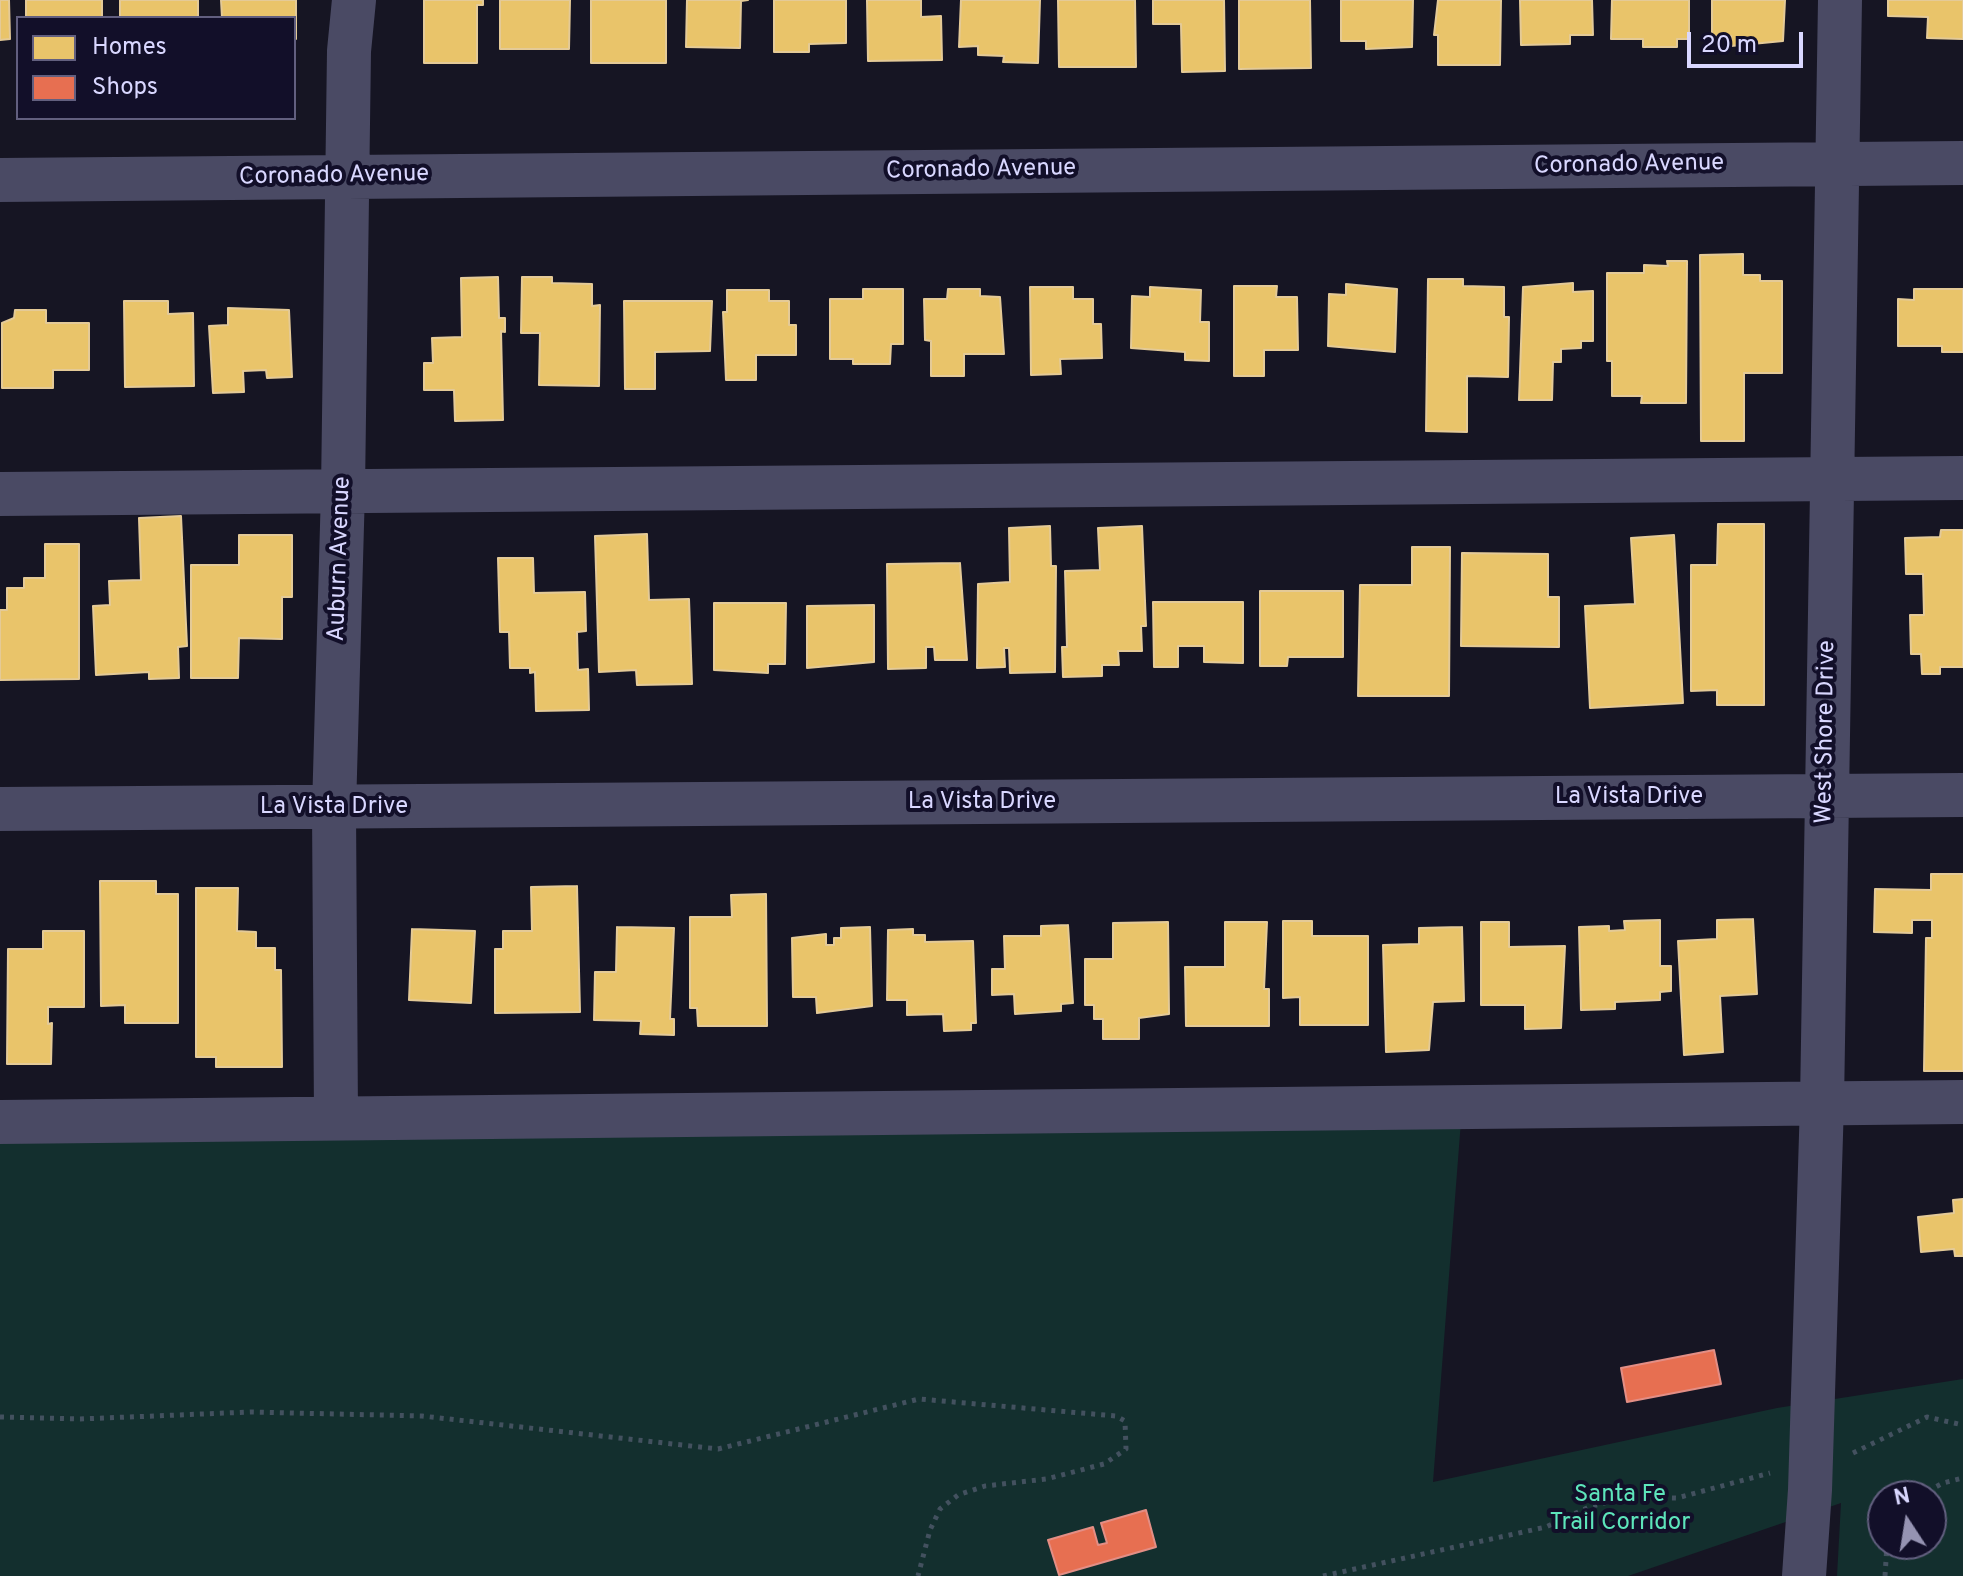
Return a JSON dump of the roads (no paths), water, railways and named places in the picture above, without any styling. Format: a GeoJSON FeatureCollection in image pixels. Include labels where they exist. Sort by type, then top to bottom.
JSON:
{"type":"FeatureCollection","features":[{"type":"Feature","properties":{"kind":"street","name":"Auburn Avenue"},"geometry":{"type":"LineString","coordinates":[[336,1118],[334,809],[343,490],[349,51],[354,0]]}},
{"type":"Feature","properties":{"kind":"street","name":"West Shore Drive"},"geometry":{"type":"LineString","coordinates":[[1804,1576],[1793,1467],[1822,1103],[1840,0]]}},
{"type":"Feature","properties":{"kind":"street","name":"Coronado Avenue"},"geometry":{"type":"LineString","coordinates":[[0,180],[1963,163]]}},
{"type":"Feature","properties":{"kind":"street"},"geometry":{"type":"LineString","coordinates":[[0,494],[1963,478]]}},
{"type":"Feature","properties":{"kind":"street","name":"La Vista Drive"},"geometry":{"type":"LineString","coordinates":[[0,809],[1963,795]]}},
{"type":"Feature","properties":{"kind":"street"},"geometry":{"type":"LineString","coordinates":[[0,1122],[1963,1102]]}},
{"type":"Feature","properties":{"kind":"park label","name":"Santa Fe Trail Corridor"},"geometry":{"type":"Point","coordinates":[1620,1510]}}]}
